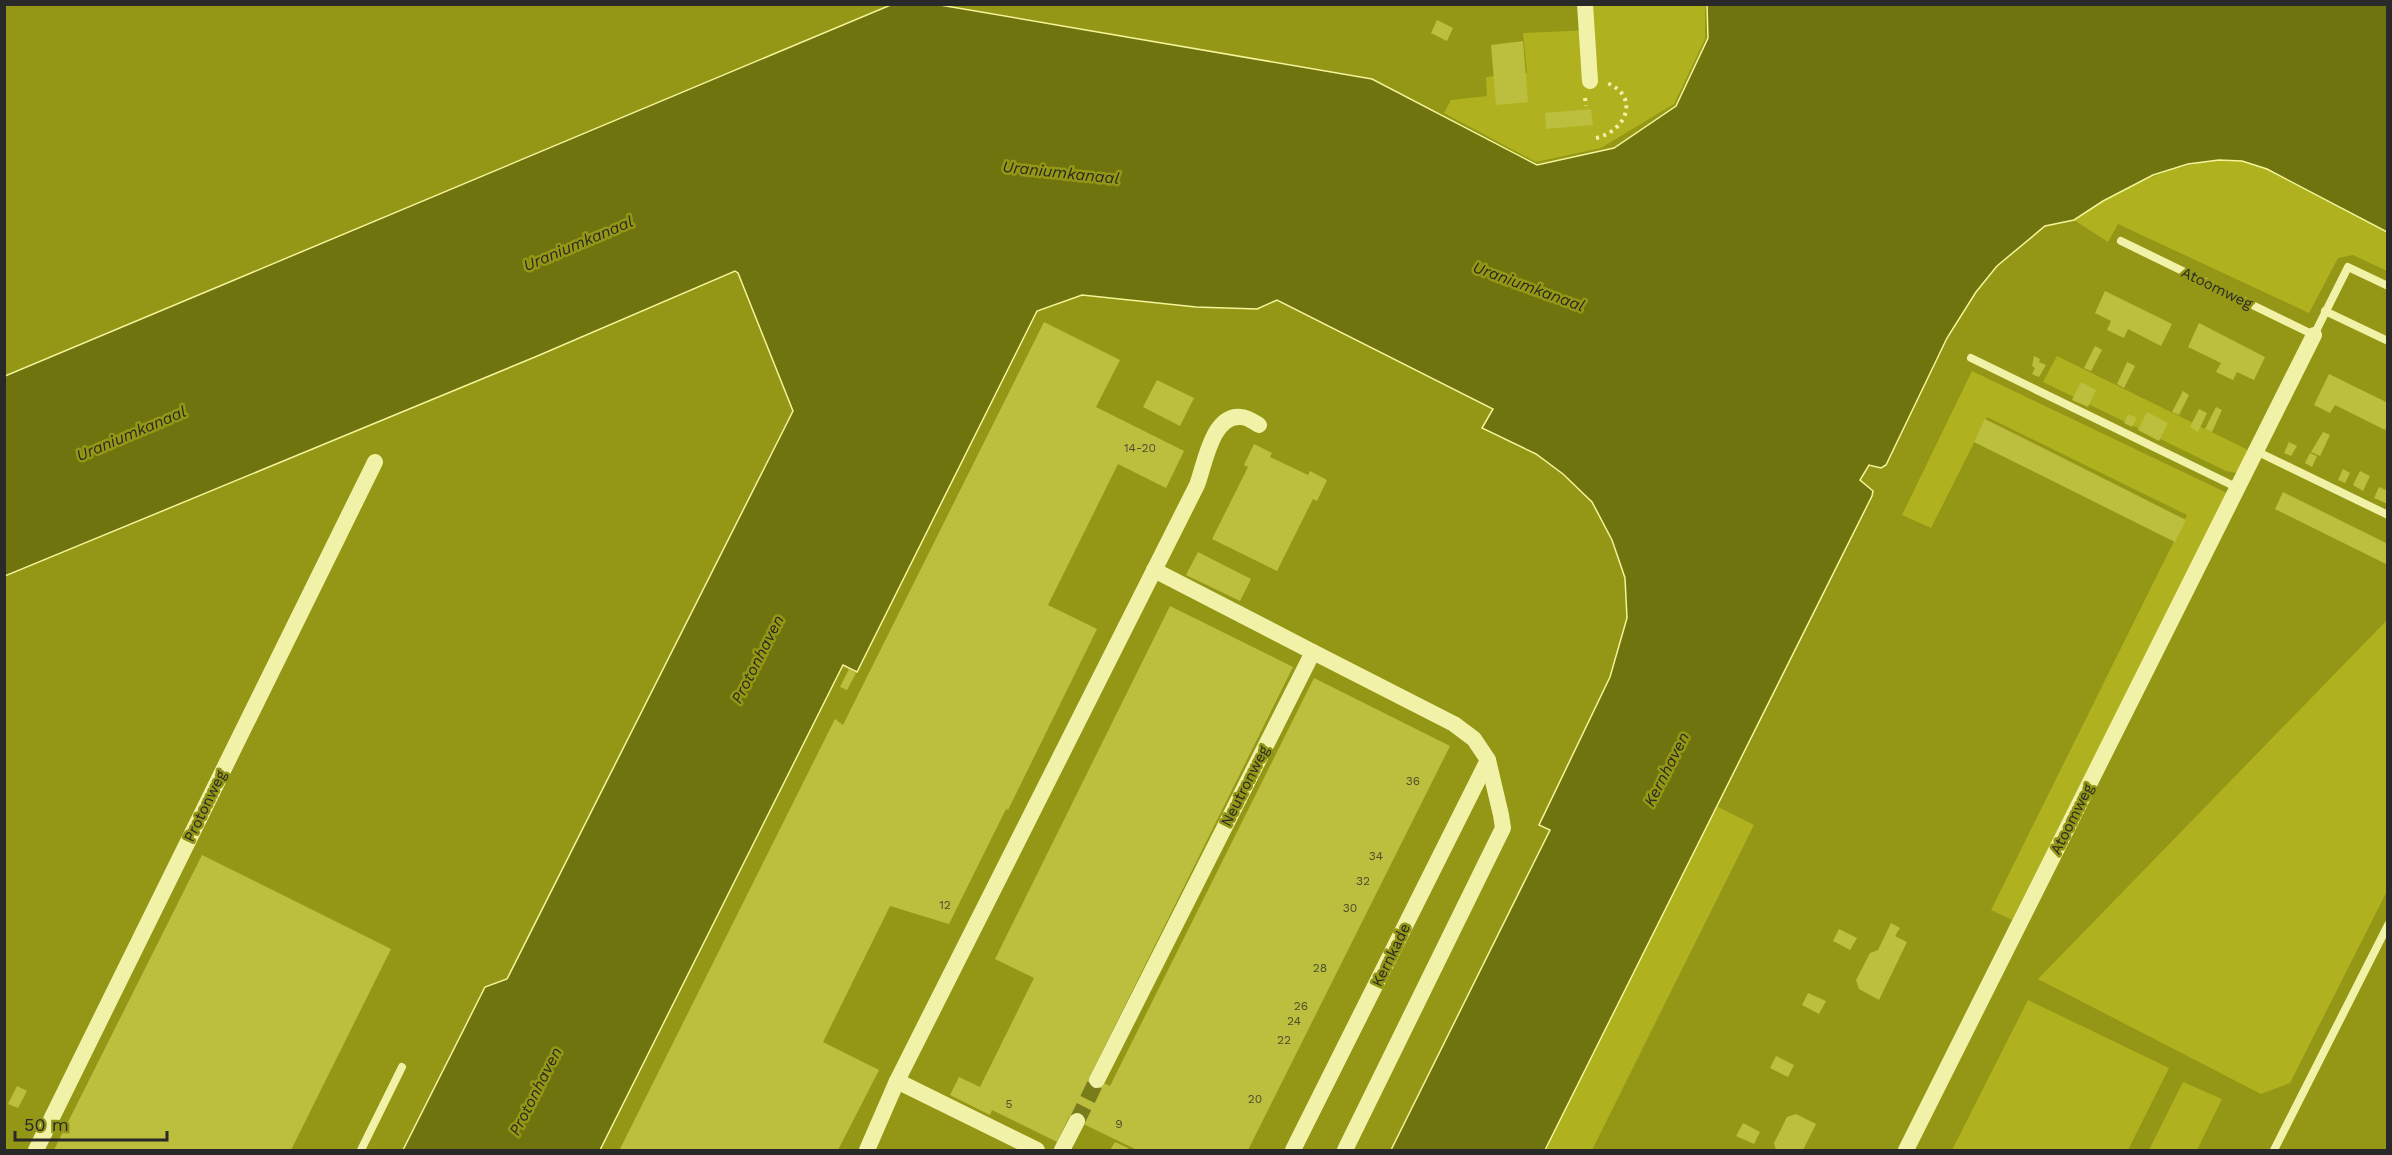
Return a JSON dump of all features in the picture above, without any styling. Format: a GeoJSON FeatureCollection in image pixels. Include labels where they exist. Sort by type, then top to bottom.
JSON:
{"type":"FeatureCollection","features":[{"type":"Feature","properties":{"kind":"street"},"geometry":{"type":"LineString","coordinates":[[1585,4],[1590,81]]}},
{"type":"Feature","properties":{"kind":"street","name":"Atoomweg"},"geometry":{"type":"LineString","coordinates":[[1906,1150],[2239,488],[2313,335]]}},
{"type":"Feature","properties":{"kind":"street"},"geometry":{"type":"LineString","coordinates":[[867,1150],[897,1081],[1197,484],[1212,439],[1218,428],[1227,420],[1242,417],[1259,425]]}},
{"type":"Feature","properties":{"kind":"street","name":"Protonweg"},"geometry":{"type":"LineString","coordinates":[[36,1150],[375,462]]}},
{"type":"Feature","properties":{"kind":"street"},"geometry":{"type":"LineString","coordinates":[[1154,570],[1454,724],[1474,739],[1488,759],[1502,814],[1503,828],[1345,1150]]}},
{"type":"Feature","properties":{"kind":"street","name":"Neutronweg"},"geometry":{"type":"LineString","coordinates":[[1097,1080],[1313,652]]}},
{"type":"Feature","properties":{"kind":"street","name":"Kernkade"},"geometry":{"type":"LineString","coordinates":[[1293,1150],[1488,759]]}},
{"type":"Feature","properties":{"kind":"street"},"geometry":{"type":"LineString","coordinates":[[897,1081],[1037,1150]]}},
{"type":"Feature","properties":{"kind":"street"},"geometry":{"type":"LineString","coordinates":[[1062,1150],[1077,1121]]}},
{"type":"Feature","properties":{"kind":"lane","name":"Atoomweg"},"geometry":{"type":"LineString","coordinates":[[2121,241],[2313,335],[2348,267],[2388,286]]}},
{"type":"Feature","properties":{"kind":"lane"},"geometry":{"type":"LineString","coordinates":[[2325,311],[2388,341]]}},
{"type":"Feature","properties":{"kind":"lane"},"geometry":{"type":"LineString","coordinates":[[1971,358],[2239,488]]}},
{"type":"Feature","properties":{"kind":"lane"},"geometry":{"type":"LineString","coordinates":[[2256,451],[2388,515]]}},
{"type":"Feature","properties":{"kind":"lane"},"geometry":{"type":"LineString","coordinates":[[2274,1150],[2388,925]]}},
{"type":"Feature","properties":{"kind":"lane"},"geometry":{"type":"LineString","coordinates":[[361,1150],[402,1066]]}},
{"type":"Feature","properties":{"kind":"path"},"geometry":{"type":"LineString","coordinates":[[1590,81],[1615,86],[1626,106],[1624,119],[1617,130],[1596,138]]}},
{"type":"Feature","properties":{"kind":"shaded area"},"geometry":{"type":"Polygon","coordinates":[[[1591,5],[1705,5],[1705,39],[1674,104],[1601,148],[1536,162],[1444,113],[1451,100],[1487,96],[1486,77],[1527,73],[1523,33],[1592,30],[1591,5]]]}},
{"type":"Feature","properties":{"kind":"shaded area"},"geometry":{"type":"Polygon","coordinates":[[[2219,160],[2242,161],[2267,169],[2387,232],[2387,271],[2353,255],[2338,258],[2309,313],[2118,224],[2108,242],[2074,220],[2143,181],[2179,168],[2219,160]]]}},
{"type":"Feature","properties":{"kind":"shaded area"},"geometry":{"type":"Polygon","coordinates":[[[2057,356],[2248,450],[2237,473],[2226,471],[2043,382],[2057,356]]]}},
{"type":"Feature","properties":{"kind":"shaded area"},"geometry":{"type":"Polygon","coordinates":[[[1972,371],[2227,493],[2012,920],[1991,910],[2187,515],[1987,417],[1931,528],[1902,515],[1972,371]]]}},
{"type":"Feature","properties":{"kind":"shaded area"},"geometry":{"type":"Polygon","coordinates":[[[2387,620],[2387,891],[2290,1083],[2261,1094],[2038,979],[2387,620]]]}},
{"type":"Feature","properties":{"kind":"shaded area"},"geometry":{"type":"Polygon","coordinates":[[[1716,806],[1754,825],[1592,1150],[1545,1150],[1716,806]]]}},
{"type":"Feature","properties":{"kind":"shaded area"},"geometry":{"type":"Polygon","coordinates":[[[2028,1000],[2169,1068],[2128,1150],[1952,1150],[2028,1000]]]}},
{"type":"Feature","properties":{"kind":"shaded area"},"geometry":{"type":"Polygon","coordinates":[[[2183,1082],[2222,1099],[2197,1150],[2149,1150],[2183,1082]]]}},
{"type":"Feature","properties":{"kind":"water"},"geometry":{"type":"Polygon","coordinates":[[[893,4],[940,5],[1372,79],[1537,165],[1614,148],[1676,106],[1708,38],[1707,5],[2387,5],[2387,232],[2267,169],[2242,161],[2219,160],[2188,164],[2153,175],[2103,201],[2074,220],[2045,226],[1997,266],[1976,292],[1947,338],[1886,465],[1881,468],[1869,465],[1860,480],[1873,491],[1872,496],[1545,1150],[1391,1150],[1550,830],[1539,825],[1610,677],[1627,618],[1625,578],[1612,540],[1592,502],[1563,474],[1536,454],[1482,428],[1493,409],[1277,300],[1257,309],[1196,307],[1082,295],[1037,311],[857,672],[843,665],[600,1150],[403,1150],[485,987],[507,979],[793,411],[738,273],[735,271],[535,357],[5,576],[5,376],[893,4]]]}},
{"type":"Feature","properties":{"kind":"building"},"geometry":{"type":"Polygon","coordinates":[[[1437,20],[1453,28],[1447,41],[1431,33],[1437,20]]]}},
{"type":"Feature","properties":{"kind":"building"},"geometry":{"type":"Polygon","coordinates":[[[1523,41],[1528,102],[1496,105],[1491,45],[1523,41]]]}},
{"type":"Feature","properties":{"kind":"building"},"geometry":{"type":"Polygon","coordinates":[[[1591,109],[1593,125],[1546,129],[1545,113],[1591,109]]]}},
{"type":"Feature","properties":{"kind":"building"},"geometry":{"type":"Polygon","coordinates":[[[2105,291],[2172,324],[2161,346],[2128,329],[2124,338],[2107,330],[2111,321],[2095,313],[2105,291]]]}},
{"type":"Feature","properties":{"kind":"building"},"geometry":{"type":"Polygon","coordinates":[[[1044,322],[1120,360],[1096,407],[1184,451],[1166,488],[1118,464],[1048,605],[1097,629],[949,924],[890,906],[823,1042],[879,1070],[838,1150],[620,1149],[835,719],[843,725],[1044,322]]]}},
{"type":"Feature","properties":{"kind":"building"},"geometry":{"type":"Polygon","coordinates":[[[2199,323],[2265,357],[2254,380],[2237,372],[2233,380],[2216,372],[2221,363],[2188,347],[2199,323]]]}},
{"type":"Feature","properties":{"kind":"building"},"geometry":{"type":"Polygon","coordinates":[[[2095,346],[2102,350],[2091,371],[2084,368],[2095,346]]]}},
{"type":"Feature","properties":{"kind":"building"},"geometry":{"type":"Polygon","coordinates":[[[2034,356],[2046,365],[2039,377],[2032,374],[2035,368],[2032,366],[2034,356]]]}},
{"type":"Feature","properties":{"kind":"building"},"geometry":{"type":"Polygon","coordinates":[[[2127,362],[2135,366],[2124,388],[2117,384],[2127,362]]]}},
{"type":"Feature","properties":{"kind":"building"},"geometry":{"type":"Polygon","coordinates":[[[2329,374],[2388,403],[2388,424],[2385,430],[2335,405],[2330,413],[2314,405],[2329,374]]]}},
{"type":"Feature","properties":{"kind":"building"},"geometry":{"type":"Polygon","coordinates":[[[1157,380],[1194,398],[1180,426],[1143,407],[1157,380]]]}},
{"type":"Feature","properties":{"kind":"building"},"geometry":{"type":"Polygon","coordinates":[[[2081,382],[2096,390],[2088,407],[2072,400],[2081,382]]]}},
{"type":"Feature","properties":{"kind":"building"},"geometry":{"type":"Polygon","coordinates":[[[2183,391],[2189,395],[2179,415],[2172,412],[2183,391]]]}},
{"type":"Feature","properties":{"kind":"building"},"geometry":{"type":"Polygon","coordinates":[[[2216,407],[2222,410],[2212,432],[2205,429],[2216,407]]]}},
{"type":"Feature","properties":{"kind":"building"},"geometry":{"type":"Polygon","coordinates":[[[2199,409],[2207,413],[2198,432],[2190,427],[2199,409]]]}},
{"type":"Feature","properties":{"kind":"building"},"geometry":{"type":"Polygon","coordinates":[[[2147,412],[2168,423],[2159,441],[2138,430],[2147,412]]]}},
{"type":"Feature","properties":{"kind":"building"},"geometry":{"type":"Polygon","coordinates":[[[2128,414],[2137,418],[2132,427],[2124,423],[2128,414]]]}},
{"type":"Feature","properties":{"kind":"building"},"geometry":{"type":"Polygon","coordinates":[[[1985,419],[2186,520],[2175,542],[1974,442],[1985,419]]]}},
{"type":"Feature","properties":{"kind":"building"},"geometry":{"type":"Polygon","coordinates":[[[2323,432],[2330,435],[2320,456],[2311,452],[2323,432]]]}},
{"type":"Feature","properties":{"kind":"building"},"geometry":{"type":"Polygon","coordinates":[[[2289,442],[2297,446],[2291,456],[2284,453],[2289,442]]]}},
{"type":"Feature","properties":{"kind":"building"},"geometry":{"type":"Polygon","coordinates":[[[1254,444],[1272,453],[1270,457],[1308,475],[1310,471],[1327,480],[1317,501],[1313,499],[1277,571],[1212,539],[1248,467],[1244,465],[1254,444]]]}},
{"type":"Feature","properties":{"kind":"building"},"geometry":{"type":"Polygon","coordinates":[[[2310,453],[2317,456],[2312,467],[2305,463],[2310,453]]]}},
{"type":"Feature","properties":{"kind":"building"},"geometry":{"type":"Polygon","coordinates":[[[2343,469],[2350,473],[2345,483],[2338,480],[2343,469]]]}},
{"type":"Feature","properties":{"kind":"building"},"geometry":{"type":"Polygon","coordinates":[[[2360,471],[2370,476],[2363,491],[2353,485],[2360,471]]]}},
{"type":"Feature","properties":{"kind":"building"},"geometry":{"type":"Polygon","coordinates":[[[2379,487],[2388,491],[2388,504],[2374,498],[2379,487]]]}},
{"type":"Feature","properties":{"kind":"building"},"geometry":{"type":"Polygon","coordinates":[[[2283,492],[2388,544],[2388,565],[2275,509],[2283,492]]]}},
{"type":"Feature","properties":{"kind":"building"},"geometry":{"type":"Polygon","coordinates":[[[1198,552],[1251,579],[1240,601],[1186,575],[1198,552]]]}},
{"type":"Feature","properties":{"kind":"building"},"geometry":{"type":"Polygon","coordinates":[[[1170,606],[1293,667],[1090,1076],[1097,1080],[1110,1086],[1314,678],[1450,746],[1248,1150],[1137,1150],[1069,1117],[1057,1142],[992,1110],[990,1115],[950,1095],[959,1077],[980,1087],[1034,978],[995,959],[1170,606]]]}},
{"type":"Feature","properties":{"kind":"building"},"geometry":{"type":"Polygon","coordinates":[[[849,669],[856,673],[847,690],[840,687],[849,669]]]}},
{"type":"Feature","properties":{"kind":"building"},"geometry":{"type":"Polygon","coordinates":[[[202,855],[391,949],[291,1150],[54,1150],[202,855]]]}},
{"type":"Feature","properties":{"kind":"building"},"geometry":{"type":"Polygon","coordinates":[[[1891,923],[1900,928],[1895,936],[1907,942],[1879,1000],[1859,989],[1856,980],[1870,953],[1878,950],[1891,923]]]}},
{"type":"Feature","properties":{"kind":"building"},"geometry":{"type":"Polygon","coordinates":[[[1839,929],[1857,938],[1850,950],[1833,941],[1839,929]]]}},
{"type":"Feature","properties":{"kind":"building"},"geometry":{"type":"Polygon","coordinates":[[[1808,993],[1826,1001],[1819,1014],[1802,1005],[1808,993]]]}},
{"type":"Feature","properties":{"kind":"building"},"geometry":{"type":"Polygon","coordinates":[[[1776,1056],[1794,1065],[1788,1077],[1770,1068],[1776,1056]]]}},
{"type":"Feature","properties":{"kind":"building"},"geometry":{"type":"Polygon","coordinates":[[[17,1086],[27,1091],[18,1108],[8,1104],[17,1086]]]}},
{"type":"Feature","properties":{"kind":"building"},"geometry":{"type":"Polygon","coordinates":[[[1796,1114],[1816,1124],[1803,1150],[1776,1150],[1774,1143],[1787,1117],[1796,1114]]]}},
{"type":"Feature","properties":{"kind":"building"},"geometry":{"type":"Polygon","coordinates":[[[1743,1123],[1760,1132],[1754,1144],[1736,1136],[1743,1123]]]}},
{"type":"Feature","properties":{"kind":"building"},"geometry":{"type":"Polygon","coordinates":[[[1115,1142],[1128,1148],[1127,1150],[1110,1150],[1115,1142]]]}},
{"type":"Feature","properties":{"kind":"tunnel"},"geometry":{"type":"LineString","coordinates":[[1077,1121],[1097,1080]]}},
{"type":"Feature","properties":{"kind":"water label","name":"Uraniumkanaal"},"geometry":{"type":"Point","coordinates":[1061,172]}},
{"type":"Feature","properties":{"kind":"water label","name":"Uraniumkanaal"},"geometry":{"type":"Point","coordinates":[578,243]}},
{"type":"Feature","properties":{"kind":"water label","name":"Uraniumkanaal"},"geometry":{"type":"Point","coordinates":[1529,286]}},
{"type":"Feature","properties":{"kind":"water label","name":"Uraniumkanaal"},"geometry":{"type":"Point","coordinates":[131,433]}},
{"type":"Feature","properties":{"kind":"water label","name":"Protonhaven"},"geometry":{"type":"Point","coordinates":[757,659]}},
{"type":"Feature","properties":{"kind":"water label","name":"Kernhaven"},"geometry":{"type":"Point","coordinates":[1666,769]}},
{"type":"Feature","properties":{"kind":"water label","name":"Protonhaven"},"geometry":{"type":"Point","coordinates":[535,1091]}}]}
